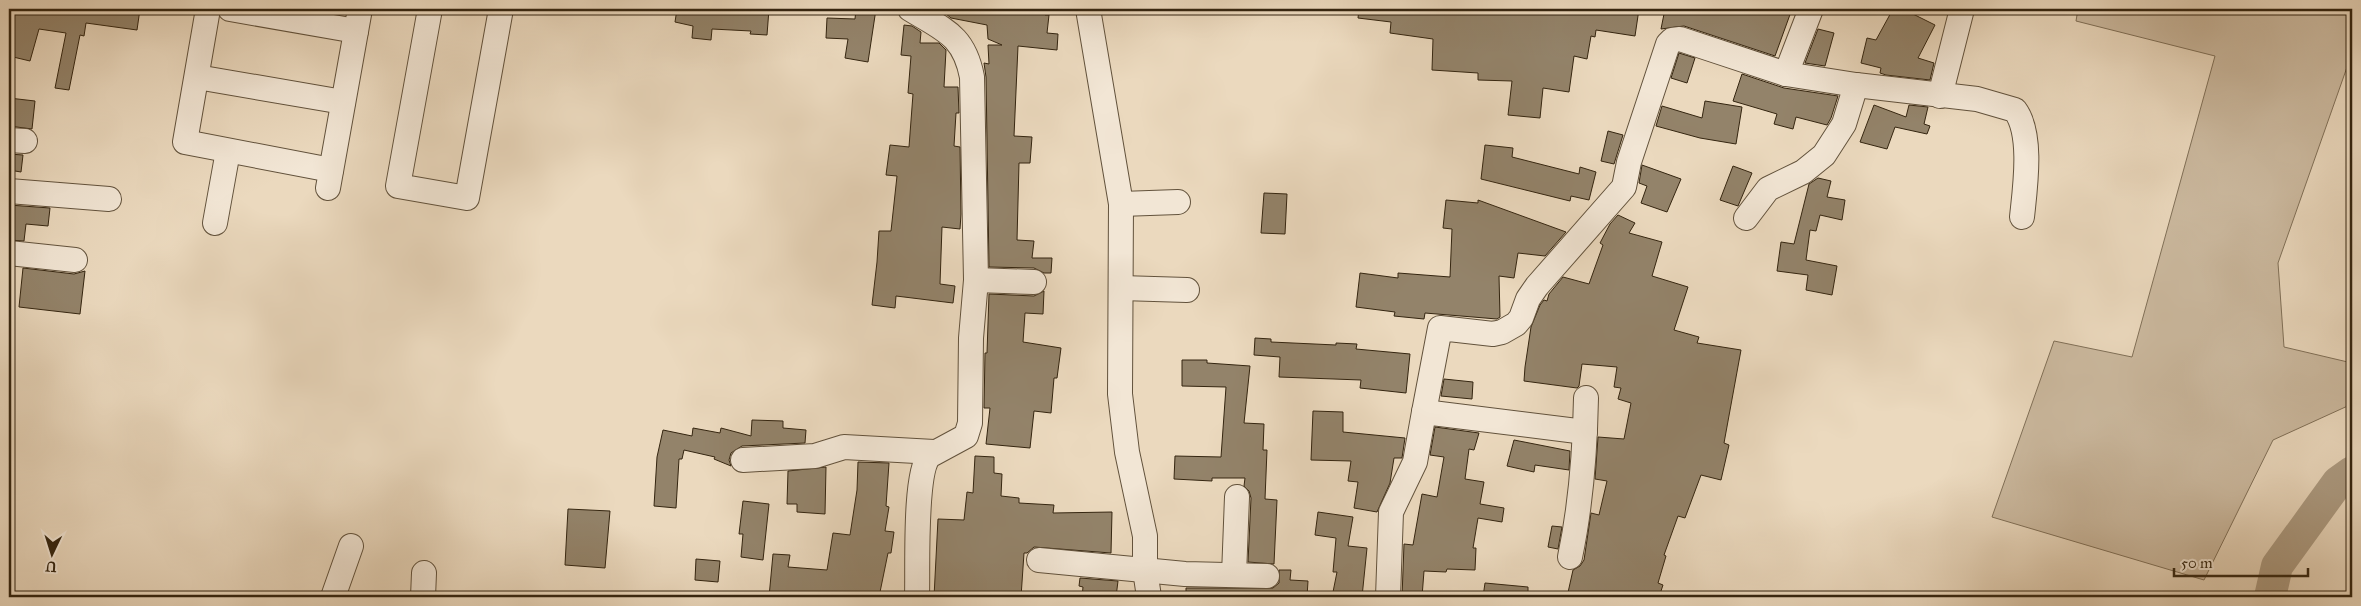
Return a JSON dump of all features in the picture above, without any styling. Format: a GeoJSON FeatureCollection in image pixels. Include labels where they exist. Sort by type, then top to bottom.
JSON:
{"type":"FeatureCollection","features":[{"type":"Feature","properties":{"kind":"street"},"geometry":{"type":"LineString","coordinates":[[208,9],[186,142],[228,151],[330,179],[358,20],[230,9]]}},
{"type":"Feature","properties":{"kind":"street"},"geometry":{"type":"LineString","coordinates":[[430,9],[398,186],[467,198],[501,9]]}},
{"type":"Feature","properties":{"kind":"street"},"geometry":{"type":"LineString","coordinates":[[910,9],[955,38],[969,60],[972,77],[976,280],[971,338],[968,430],[966,436],[961,440],[934,452],[925,460],[920,490],[917,597]]}},
{"type":"Feature","properties":{"kind":"street"},"geometry":{"type":"LineString","coordinates":[[1088,9],[1122,204],[1120,394],[1127,452],[1145,536],[1145,570],[1149,597]]}},
{"type":"Feature","properties":{"kind":"street"},"geometry":{"type":"LineString","coordinates":[[1786,74],[1811,9]]}},
{"type":"Feature","properties":{"kind":"street"},"geometry":{"type":"LineString","coordinates":[[1940,96],[1962,9]]}},
{"type":"Feature","properties":{"kind":"street"},"geometry":{"type":"LineString","coordinates":[[1388,597],[1392,512],[1415,462],[1440,328],[1493,334],[1516,324],[1521,318],[1528,299],[1537,286],[1624,188],[1629,162],[1670,42],[1680,39],[1786,74],[1940,96],[1977,99],[2007,106],[2019,115],[2023,124],[2025,138],[2022,217]]}},
{"type":"Feature","properties":{"kind":"street"},"geometry":{"type":"LineString","coordinates":[[197,77],[344,102]]}},
{"type":"Feature","properties":{"kind":"street"},"geometry":{"type":"LineString","coordinates":[[1746,218],[1768,189],[1803,172],[1824,154],[1844,124],[1856,85]]}},
{"type":"Feature","properties":{"kind":"street"},"geometry":{"type":"LineString","coordinates":[[215,222],[228,151]]}},
{"type":"Feature","properties":{"kind":"street"},"geometry":{"type":"LineString","coordinates":[[9,191],[109,199]]}},
{"type":"Feature","properties":{"kind":"street"},"geometry":{"type":"LineString","coordinates":[[1122,204],[1178,202]]}},
{"type":"Feature","properties":{"kind":"street"},"geometry":{"type":"LineString","coordinates":[[9,253],[75,260]]}},
{"type":"Feature","properties":{"kind":"street"},"geometry":{"type":"LineString","coordinates":[[976,280],[1034,282]]}},
{"type":"Feature","properties":{"kind":"street"},"geometry":{"type":"LineString","coordinates":[[1121,288],[1187,290]]}},
{"type":"Feature","properties":{"kind":"street"},"geometry":{"type":"LineString","coordinates":[[1570,557],[1577,527],[1586,398]]}},
{"type":"Feature","properties":{"kind":"street"},"geometry":{"type":"LineString","coordinates":[[1424,412],[1585,432]]}},
{"type":"Feature","properties":{"kind":"street"},"geometry":{"type":"LineString","coordinates":[[743,460],[815,456],[844,447],[934,452]]}},
{"type":"Feature","properties":{"kind":"street"},"geometry":{"type":"LineString","coordinates":[[1234,575],[1237,497]]}},
{"type":"Feature","properties":{"kind":"street"},"geometry":{"type":"LineString","coordinates":[[333,597],[351,546]]}},
{"type":"Feature","properties":{"kind":"street"},"geometry":{"type":"LineString","coordinates":[[1039,560],[1145,570],[1267,576]]}},
{"type":"Feature","properties":{"kind":"street"},"geometry":{"type":"LineString","coordinates":[[423,597],[424,573]]}},
{"type":"Feature","properties":{"kind":"shaded area"},"geometry":{"type":"Polygon","coordinates":[[[2078,9],[2350,9],[2352,53],[2278,263],[2284,347],[2352,363],[2352,404],[2273,440],[2204,580],[1992,517],[2054,341],[2132,357],[2215,56],[2076,21],[2078,9]]]}},
{"type":"Feature","properties":{"kind":"building"},"geometry":{"type":"Polygon","coordinates":[[[9,9],[140,9],[137,30],[86,23],[84,36],[80,35],[69,90],[55,88],[66,33],[39,29],[30,61],[9,56],[9,9]]]}},
{"type":"Feature","properties":{"kind":"building"},"geometry":{"type":"Polygon","coordinates":[[[677,9],[769,9],[767,35],[750,34],[751,31],[712,29],[711,40],[692,38],[693,26],[675,22],[677,9]]]}},
{"type":"Feature","properties":{"kind":"building"},"geometry":{"type":"Polygon","coordinates":[[[856,9],[876,9],[868,62],[845,58],[848,39],[826,38],[827,18],[855,19],[856,9]]]}},
{"type":"Feature","properties":{"kind":"building"},"geometry":{"type":"Polygon","coordinates":[[[940,9],[1046,9],[1045,15],[1049,15],[1047,33],[1058,34],[1057,50],[1018,46],[1014,136],[1032,137],[1030,163],[1019,163],[1017,240],[1034,241],[1032,258],[1052,258],[1051,273],[1044,273],[1034,268],[989,267],[986,77],[984,63],[989,64],[988,45],[1002,45],[988,39],[987,25],[951,18],[940,9]]]}},
{"type":"Feature","properties":{"kind":"building"},"geometry":{"type":"Polygon","coordinates":[[[1359,9],[1547,9],[1571,12],[1572,9],[1639,9],[1635,36],[1596,30],[1595,37],[1591,36],[1587,59],[1574,56],[1569,92],[1543,88],[1540,118],[1508,115],[1512,81],[1478,80],[1478,73],[1432,70],[1433,39],[1390,33],[1391,22],[1358,18],[1359,9]]]}},
{"type":"Feature","properties":{"kind":"building"},"geometry":{"type":"Polygon","coordinates":[[[1665,9],[1792,9],[1775,56],[1684,26],[1661,29],[1665,9]]]}},
{"type":"Feature","properties":{"kind":"building"},"geometry":{"type":"Polygon","coordinates":[[[1893,9],[1903,9],[1935,25],[1918,58],[1934,63],[1930,80],[1886,75],[1880,73],[1881,68],[1861,63],[1867,38],[1876,40],[1893,9]]]}},
{"type":"Feature","properties":{"kind":"building"},"geometry":{"type":"Polygon","coordinates":[[[904,25],[912,26],[921,32],[920,43],[939,43],[946,50],[944,87],[958,87],[959,113],[956,113],[954,146],[960,147],[961,214],[960,229],[942,227],[940,284],[955,286],[953,303],[896,296],[895,308],[872,305],[879,231],[891,231],[897,176],[886,175],[890,145],[909,147],[913,94],[908,93],[911,56],[901,55],[904,25]]]}},
{"type":"Feature","properties":{"kind":"building"},"geometry":{"type":"Polygon","coordinates":[[[1818,29],[1834,33],[1825,66],[1805,63],[1818,29]]]}},
{"type":"Feature","properties":{"kind":"building"},"geometry":{"type":"Polygon","coordinates":[[[1679,53],[1695,58],[1687,83],[1671,78],[1679,53]]]}},
{"type":"Feature","properties":{"kind":"building"},"geometry":{"type":"Polygon","coordinates":[[[1742,74],[1784,88],[1838,96],[1831,118],[1827,125],[1796,117],[1793,129],[1774,124],[1777,114],[1733,101],[1742,74]]]}},
{"type":"Feature","properties":{"kind":"building"},"geometry":{"type":"Polygon","coordinates":[[[9,98],[35,101],[32,129],[9,126],[9,98]]]}},
{"type":"Feature","properties":{"kind":"building"},"geometry":{"type":"Polygon","coordinates":[[[1705,101],[1742,107],[1736,144],[1700,138],[1656,126],[1662,106],[1702,118],[1705,101]]]}},
{"type":"Feature","properties":{"kind":"building"},"geometry":{"type":"Polygon","coordinates":[[[1874,105],[1906,117],[1909,105],[1928,107],[1924,124],[1930,126],[1927,134],[1895,127],[1887,149],[1860,142],[1874,105]]]}},
{"type":"Feature","properties":{"kind":"building"},"geometry":{"type":"Polygon","coordinates":[[[1608,131],[1623,135],[1614,164],[1601,161],[1608,131]]]}},
{"type":"Feature","properties":{"kind":"building"},"geometry":{"type":"Polygon","coordinates":[[[1485,145],[1513,148],[1512,157],[1579,174],[1580,167],[1596,172],[1589,200],[1571,196],[1570,201],[1481,179],[1485,145]]]}},
{"type":"Feature","properties":{"kind":"building"},"geometry":{"type":"Polygon","coordinates":[[[9,154],[23,155],[21,172],[9,170],[9,154]]]}},
{"type":"Feature","properties":{"kind":"building"},"geometry":{"type":"Polygon","coordinates":[[[1642,165],[1681,179],[1667,212],[1641,203],[1647,186],[1639,183],[1642,165]]]}},
{"type":"Feature","properties":{"kind":"building"},"geometry":{"type":"Polygon","coordinates":[[[1733,166],[1752,173],[1738,206],[1720,200],[1733,166]]]}},
{"type":"Feature","properties":{"kind":"building"},"geometry":{"type":"Polygon","coordinates":[[[1818,178],[1831,181],[1827,197],[1845,200],[1842,220],[1820,215],[1816,231],[1810,230],[1806,260],[1837,266],[1832,295],[1806,290],[1808,275],[1777,271],[1781,242],[1794,244],[1809,184],[1818,178]]]}},
{"type":"Feature","properties":{"kind":"building"},"geometry":{"type":"Polygon","coordinates":[[[1264,193],[1287,194],[1285,234],[1261,233],[1264,193]]]}},
{"type":"Feature","properties":{"kind":"building"},"geometry":{"type":"Polygon","coordinates":[[[1446,200],[1478,203],[1478,200],[1566,232],[1545,256],[1518,253],[1514,278],[1499,276],[1500,317],[1497,319],[1425,313],[1424,319],[1394,316],[1395,312],[1356,307],[1360,273],[1398,278],[1398,273],[1450,277],[1452,229],[1443,228],[1446,200]]]}},
{"type":"Feature","properties":{"kind":"building"},"geometry":{"type":"Polygon","coordinates":[[[9,205],[50,208],[48,226],[26,224],[24,241],[9,240],[9,205]]]}},
{"type":"Feature","properties":{"kind":"building"},"geometry":{"type":"Polygon","coordinates":[[[1618,215],[1635,223],[1629,233],[1662,242],[1652,276],[1688,287],[1674,330],[1699,337],[1697,343],[1741,350],[1724,443],[1729,445],[1721,480],[1701,475],[1685,518],[1678,516],[1664,555],[1666,556],[1658,583],[1663,585],[1659,597],[1567,597],[1573,570],[1580,566],[1584,560],[1591,513],[1599,515],[1607,481],[1595,479],[1598,437],[1624,439],[1631,403],[1618,399],[1621,388],[1614,387],[1617,367],[1582,364],[1579,386],[1577,388],[1524,381],[1525,367],[1531,327],[1540,305],[1544,300],[1547,301],[1549,294],[1563,277],[1589,284],[1603,245],[1600,243],[1610,224],[1618,215]]]}},
{"type":"Feature","properties":{"kind":"building"},"geometry":{"type":"Polygon","coordinates":[[[23,268],[74,274],[85,271],[80,314],[19,307],[23,268]]]}},
{"type":"Feature","properties":{"kind":"building"},"geometry":{"type":"Polygon","coordinates":[[[1044,291],[1043,314],[1025,313],[1023,342],[1061,348],[1057,378],[1054,378],[1051,413],[1034,411],[1030,448],[986,444],[990,408],[984,408],[989,294],[1034,296],[1044,291]]]}},
{"type":"Feature","properties":{"kind":"building"},"geometry":{"type":"Polygon","coordinates":[[[1255,338],[1271,339],[1271,342],[1357,344],[1356,349],[1410,354],[1406,393],[1360,388],[1361,380],[1279,377],[1280,357],[1254,355],[1255,338]]]}},
{"type":"Feature","properties":{"kind":"building"},"geometry":{"type":"Polygon","coordinates":[[[1182,360],[1207,360],[1207,363],[1250,366],[1244,423],[1264,424],[1263,450],[1267,450],[1265,499],[1277,500],[1274,564],[1248,562],[1251,498],[1249,491],[1244,486],[1245,478],[1212,478],[1212,481],[1174,479],[1175,456],[1221,457],[1226,387],[1182,386],[1182,360]]]}},
{"type":"Feature","properties":{"kind":"building"},"geometry":{"type":"Polygon","coordinates":[[[1444,379],[1473,382],[1472,399],[1441,396],[1444,379]]]}},
{"type":"Feature","properties":{"kind":"building"},"geometry":{"type":"Polygon","coordinates":[[[1313,411],[1343,412],[1343,432],[1405,438],[1402,458],[1394,458],[1390,483],[1377,512],[1354,508],[1358,482],[1348,481],[1351,461],[1311,460],[1313,411]]]}},
{"type":"Feature","properties":{"kind":"building"},"geometry":{"type":"Polygon","coordinates":[[[752,420],[783,421],[783,428],[806,430],[805,443],[742,446],[731,453],[729,460],[731,466],[714,459],[715,457],[684,450],[682,459],[679,459],[676,508],[654,506],[657,457],[663,430],[692,436],[693,428],[720,433],[721,428],[751,436],[752,420]]]}},
{"type":"Feature","properties":{"kind":"building"},"geometry":{"type":"Polygon","coordinates":[[[1435,427],[1479,433],[1474,450],[1469,449],[1465,479],[1484,482],[1480,504],[1504,508],[1502,522],[1478,518],[1473,548],[1476,548],[1475,570],[1447,569],[1446,572],[1424,571],[1422,597],[1402,597],[1404,544],[1413,545],[1422,494],[1437,497],[1444,457],[1430,455],[1435,427]]]}},
{"type":"Feature","properties":{"kind":"building"},"geometry":{"type":"Polygon","coordinates":[[[1514,440],[1570,451],[1569,470],[1535,465],[1534,472],[1507,466],[1514,440]]]}},
{"type":"Feature","properties":{"kind":"building"},"geometry":{"type":"Polygon","coordinates":[[[975,456],[994,457],[994,473],[1002,474],[1001,496],[1019,498],[1019,503],[1054,505],[1053,513],[1112,512],[1111,553],[1034,547],[1027,553],[1024,553],[1021,597],[934,597],[938,519],[964,520],[967,492],[973,493],[975,456]]]}},
{"type":"Feature","properties":{"kind":"building"},"geometry":{"type":"Polygon","coordinates":[[[858,462],[889,463],[886,506],[889,507],[885,531],[894,532],[891,553],[888,553],[879,597],[848,593],[847,597],[769,597],[773,554],[790,555],[788,567],[827,570],[833,533],[850,535],[857,490],[858,462]]]}},
{"type":"Feature","properties":{"kind":"building"},"geometry":{"type":"Polygon","coordinates":[[[826,467],[825,514],[797,512],[797,504],[787,504],[788,471],[826,467]]]}},
{"type":"Feature","properties":{"kind":"building"},"geometry":{"type":"Polygon","coordinates":[[[743,501],[769,504],[763,560],[741,557],[743,534],[739,534],[743,501]]]}},
{"type":"Feature","properties":{"kind":"building"},"geometry":{"type":"Polygon","coordinates":[[[568,509],[610,511],[605,568],[565,565],[568,509]]]}},
{"type":"Feature","properties":{"kind":"building"},"geometry":{"type":"Polygon","coordinates":[[[1318,512],[1353,517],[1348,546],[1367,548],[1362,597],[1332,597],[1337,572],[1333,572],[1336,538],[1315,535],[1318,512]]]}},
{"type":"Feature","properties":{"kind":"building"},"geometry":{"type":"Polygon","coordinates":[[[1552,526],[1562,527],[1558,549],[1548,547],[1552,526]]]}},
{"type":"Feature","properties":{"kind":"building"},"geometry":{"type":"Polygon","coordinates":[[[696,559],[720,561],[718,582],[695,580],[696,559]]]}},
{"type":"Feature","properties":{"kind":"building"},"geometry":{"type":"Polygon","coordinates":[[[1279,570],[1291,570],[1290,580],[1308,581],[1307,597],[1186,597],[1186,588],[1273,588],[1279,583],[1279,570]]]}},
{"type":"Feature","properties":{"kind":"building"},"geometry":{"type":"Polygon","coordinates":[[[1080,578],[1118,581],[1116,597],[1082,597],[1083,587],[1079,586],[1080,578]]]}},
{"type":"Feature","properties":{"kind":"building"},"geometry":{"type":"Polygon","coordinates":[[[1485,583],[1528,587],[1528,597],[1483,597],[1485,583]]]}},
{"type":"Feature","properties":{"kind":"waterway"},"geometry":{"type":"LineString","coordinates":[[2270,597],[2277,566],[2338,482],[2352,472]]}}]}
